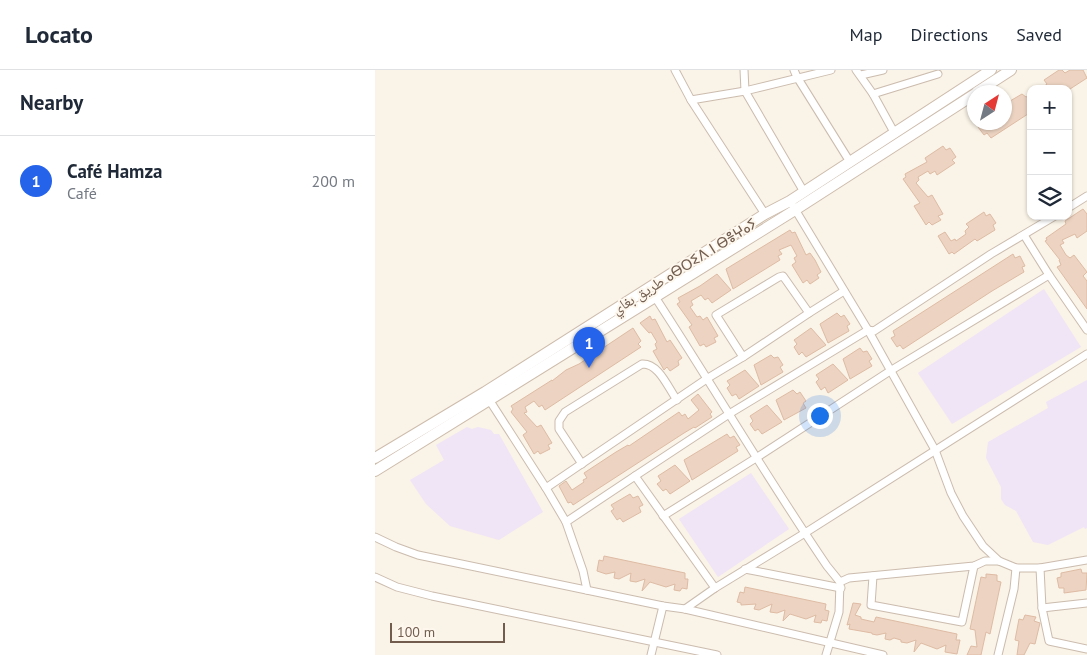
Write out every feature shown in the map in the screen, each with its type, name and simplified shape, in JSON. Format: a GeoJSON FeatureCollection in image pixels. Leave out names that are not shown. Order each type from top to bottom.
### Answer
{"type":"FeatureCollection","features":[{"type":"Feature","properties":{"kind":"main road","name":"طريق بغاي ⴰⴱⵔⵉⴷ ⵏ ⴱⴻⵖⴰⵢ"},"geometry":{"type":"LineString","coordinates":[[375,471],[765,214],[793,206],[803,192],[991,70]]}},
{"type":"Feature","properties":{"kind":"main road","name":"طريق بغاي ⴰⴱⵔⵉⴷ ⵏ ⴱⴻⵖⴰⵢ"},"geometry":{"type":"LineString","coordinates":[[988,85],[1011,70]]}},
{"type":"Feature","properties":{"kind":"main road","name":"طريق بغاي ⴰⴱⵔⵉⴷ ⵏ ⴱⴻⵖⴰⵢ"},"geometry":{"type":"LineString","coordinates":[[375,458],[487,396],[655,296],[793,206],[967,99]]}},
{"type":"Feature","properties":{"kind":"street"},"geometry":{"type":"LineString","coordinates":[[675,70],[691,100],[765,214]]}},
{"type":"Feature","properties":{"kind":"street"},"geometry":{"type":"LineString","coordinates":[[744,70],[745,91],[803,192]]}},
{"type":"Feature","properties":{"kind":"street"},"geometry":{"type":"LineString","coordinates":[[691,100],[745,91],[796,74],[831,70]]}},
{"type":"Feature","properties":{"kind":"street"},"geometry":{"type":"LineString","coordinates":[[883,70],[858,72],[873,94],[895,134]]}},
{"type":"Feature","properties":{"kind":"street"},"geometry":{"type":"LineString","coordinates":[[796,74],[851,162]]}},
{"type":"Feature","properties":{"kind":"street"},"geometry":{"type":"LineString","coordinates":[[873,94],[938,74]]}},
{"type":"Feature","properties":{"kind":"street"},"geometry":{"type":"LineString","coordinates":[[1072,205],[1087,196]]}},
{"type":"Feature","properties":{"kind":"street"},"geometry":{"type":"LineString","coordinates":[[793,206],[868,330],[935,450],[951,493],[963,516],[983,546],[999,561],[1016,568],[1040,568],[1087,560]]}},
{"type":"Feature","properties":{"kind":"street"},"geometry":{"type":"LineString","coordinates":[[565,522],[729,414],[868,330],[874,331],[991,254],[1049,220]]}},
{"type":"Feature","properties":{"kind":"street"},"geometry":{"type":"LineString","coordinates":[[1025,235],[1049,275],[1087,330]]}},
{"type":"Feature","properties":{"kind":"street"},"geometry":{"type":"LineString","coordinates":[[663,516],[890,371],[1049,275]]}},
{"type":"Feature","properties":{"kind":"street"},"geometry":{"type":"LineString","coordinates":[[743,358],[717,316],[783,276],[809,313]]}},
{"type":"Feature","properties":{"kind":"street"},"geometry":{"type":"LineString","coordinates":[[546,488],[708,378],[743,358],[809,313],[844,292]]}},
{"type":"Feature","properties":{"kind":"street"},"geometry":{"type":"LineString","coordinates":[[655,296],[708,378],[756,458],[841,585],[839,612],[826,655]]}},
{"type":"Feature","properties":{"kind":"street"},"geometry":{"type":"LineString","coordinates":[[685,609],[715,588],[1087,354]]}},
{"type":"Feature","properties":{"kind":"street"},"geometry":{"type":"LineString","coordinates":[[582,464],[559,429],[559,421],[565,412],[642,364],[649,364],[655,368],[677,400]]}},
{"type":"Feature","properties":{"kind":"street"},"geometry":{"type":"LineString","coordinates":[[487,396],[546,488],[565,522],[583,571],[587,590]]}},
{"type":"Feature","properties":{"kind":"street"},"geometry":{"type":"LineString","coordinates":[[635,476],[715,588]]}},
{"type":"Feature","properties":{"kind":"street"},"geometry":{"type":"LineString","coordinates":[[375,537],[396,547],[418,554],[663,606],[685,609],[883,655]]}},
{"type":"Feature","properties":{"kind":"street"},"geometry":{"type":"LineString","coordinates":[[841,585],[849,578],[974,566],[985,561],[999,561]]}},
{"type":"Feature","properties":{"kind":"street"},"geometry":{"type":"LineString","coordinates":[[873,576],[871,605],[962,622],[974,566]]}},
{"type":"Feature","properties":{"kind":"street"},"geometry":{"type":"LineString","coordinates":[[998,655],[1014,589],[1016,568]]}},
{"type":"Feature","properties":{"kind":"street"},"geometry":{"type":"LineString","coordinates":[[1040,568],[1042,608],[1049,641],[1087,649]]}},
{"type":"Feature","properties":{"kind":"street"},"geometry":{"type":"LineString","coordinates":[[745,569],[841,585]]}},
{"type":"Feature","properties":{"kind":"street"},"geometry":{"type":"LineString","coordinates":[[375,577],[397,587],[432,596],[717,655]]}},
{"type":"Feature","properties":{"kind":"street"},"geometry":{"type":"LineString","coordinates":[[1042,608],[1087,603]]}},
{"type":"Feature","properties":{"kind":"street"},"geometry":{"type":"LineString","coordinates":[[651,655],[663,606]]}},
{"type":"Feature","properties":{"kind":"shaded area"},"geometry":{"type":"Polygon","coordinates":[[[1044,289],[1081,347],[952,424],[918,373],[1044,289]]]}},
{"type":"Feature","properties":{"kind":"shaded area"},"geometry":{"type":"Polygon","coordinates":[[[1087,380],[1087,528],[1085,529],[1084,527],[1048,545],[1033,542],[1016,511],[1005,505],[1001,499],[1001,487],[986,458],[988,442],[1048,408],[1046,402],[1087,380]]]}},
{"type":"Feature","properties":{"kind":"shaded area"},"geometry":{"type":"Polygon","coordinates":[[[467,427],[472,429],[478,427],[491,430],[494,434],[499,434],[543,512],[499,540],[450,526],[426,504],[410,480],[444,460],[436,445],[467,427]]]}},
{"type":"Feature","properties":{"kind":"shaded area"},"geometry":{"type":"Polygon","coordinates":[[[751,473],[789,529],[718,577],[679,519],[751,473]]]}},
{"type":"Feature","properties":{"kind":"building"},"geometry":{"type":"Polygon","coordinates":[[[1059,70],[1065,73],[1070,70],[1083,70],[1087,78],[1072,88],[1072,85],[1046,85],[1044,80],[1059,70]]]}},
{"type":"Feature","properties":{"kind":"building"},"geometry":{"type":"Polygon","coordinates":[[[1022,94],[1027,97],[1027,115],[1012,124],[1012,100],[1022,94]]]}},
{"type":"Feature","properties":{"kind":"building"},"geometry":{"type":"Polygon","coordinates":[[[980,130],[1003,130],[991,138],[987,133],[984,135],[980,130]]]}},
{"type":"Feature","properties":{"kind":"building"},"geometry":{"type":"Polygon","coordinates":[[[943,146],[946,150],[950,148],[956,157],[952,160],[955,163],[937,175],[935,171],[930,174],[928,171],[918,177],[919,180],[916,183],[928,197],[932,195],[943,214],[938,216],[941,220],[932,225],[929,222],[926,225],[914,206],[920,203],[903,179],[906,177],[905,174],[927,162],[925,158],[943,146]]]}},
{"type":"Feature","properties":{"kind":"building"},"geometry":{"type":"Polygon","coordinates":[[[1083,209],[1087,214],[1087,231],[1077,238],[1075,234],[1062,240],[1064,243],[1060,245],[1070,258],[1074,255],[1087,272],[1083,276],[1087,281],[1087,309],[1057,267],[1061,265],[1060,260],[1045,241],[1047,240],[1046,238],[1066,224],[1065,221],[1072,220],[1072,216],[1083,209]]]}},
{"type":"Feature","properties":{"kind":"building"},"geometry":{"type":"Polygon","coordinates":[[[984,212],[986,216],[990,214],[996,223],[993,225],[995,230],[977,241],[975,239],[954,254],[952,252],[949,254],[938,236],[945,232],[951,241],[955,239],[956,241],[966,234],[965,231],[969,227],[966,224],[984,212]]]}},
{"type":"Feature","properties":{"kind":"building"},"geometry":{"type":"Polygon","coordinates":[[[790,230],[792,233],[795,232],[806,255],[810,253],[815,260],[821,272],[817,275],[819,278],[810,284],[807,280],[803,283],[792,265],[796,262],[794,258],[797,256],[791,245],[779,250],[782,254],[778,256],[780,260],[733,289],[726,269],[790,230]]]}},
{"type":"Feature","properties":{"kind":"building"},"geometry":{"type":"Polygon","coordinates":[[[1013,254],[1015,258],[1020,256],[1025,266],[1022,267],[1024,272],[903,349],[900,345],[897,347],[891,338],[895,336],[893,331],[1013,254]]]}},
{"type":"Feature","properties":{"kind":"building"},"geometry":{"type":"Polygon","coordinates":[[[717,274],[731,290],[712,303],[708,298],[705,300],[701,295],[691,301],[693,305],[690,307],[697,317],[700,316],[703,320],[707,317],[718,336],[714,338],[716,342],[706,347],[704,344],[700,346],[689,327],[692,325],[677,304],[680,302],[678,298],[717,274]]]}},
{"type":"Feature","properties":{"kind":"building"},"geometry":{"type":"Polygon","coordinates":[[[837,313],[841,317],[844,315],[850,324],[847,326],[849,331],[828,343],[820,324],[837,313]]]}},
{"type":"Feature","properties":{"kind":"building"},"geometry":{"type":"Polygon","coordinates":[[[650,316],[652,320],[655,319],[667,342],[670,340],[682,358],[678,361],[679,365],[670,371],[667,367],[664,370],[653,351],[657,349],[655,344],[657,342],[651,332],[649,333],[640,323],[650,316]]]}},
{"type":"Feature","properties":{"kind":"building"},"geometry":{"type":"Polygon","coordinates":[[[633,328],[641,341],[638,344],[641,347],[545,410],[542,405],[539,407],[534,401],[525,407],[527,412],[524,413],[537,427],[541,425],[552,443],[548,445],[550,449],[540,454],[538,451],[534,454],[523,435],[527,432],[511,412],[513,409],[511,406],[633,328]]]}},
{"type":"Feature","properties":{"kind":"building"},"geometry":{"type":"Polygon","coordinates":[[[811,328],[826,345],[806,357],[802,352],[799,355],[794,347],[797,344],[794,340],[811,328]]]}},
{"type":"Feature","properties":{"kind":"building"},"geometry":{"type":"Polygon","coordinates":[[[860,348],[863,352],[867,351],[872,359],[869,361],[872,366],[850,379],[843,359],[860,348]]]}},
{"type":"Feature","properties":{"kind":"building"},"geometry":{"type":"Polygon","coordinates":[[[771,355],[774,358],[778,357],[783,365],[780,367],[783,372],[761,385],[754,365],[771,355]]]}},
{"type":"Feature","properties":{"kind":"building"},"geometry":{"type":"Polygon","coordinates":[[[833,364],[848,380],[828,393],[825,387],[821,390],[816,382],[819,379],[816,375],[833,364]]]}},
{"type":"Feature","properties":{"kind":"building"},"geometry":{"type":"Polygon","coordinates":[[[745,370],[759,386],[739,399],[736,394],[732,396],[727,388],[730,385],[727,381],[745,370]]]}},
{"type":"Feature","properties":{"kind":"building"},"geometry":{"type":"Polygon","coordinates":[[[793,390],[797,394],[800,392],[806,401],[803,403],[806,408],[784,420],[776,400],[793,390]]]}},
{"type":"Feature","properties":{"kind":"building"},"geometry":{"type":"Polygon","coordinates":[[[698,394],[712,412],[710,414],[712,417],[573,505],[571,502],[568,503],[559,486],[566,481],[572,490],[587,478],[584,473],[616,452],[629,446],[679,412],[682,416],[685,414],[688,419],[699,410],[691,400],[698,394]]]}},
{"type":"Feature","properties":{"kind":"building"},"geometry":{"type":"Polygon","coordinates":[[[767,405],[782,422],[762,434],[758,429],[755,431],[750,424],[753,421],[750,416],[767,405]]]}},
{"type":"Feature","properties":{"kind":"building"},"geometry":{"type":"Polygon","coordinates":[[[727,434],[730,438],[734,436],[740,445],[736,447],[738,451],[692,480],[684,460],[727,434]]]}},
{"type":"Feature","properties":{"kind":"building"},"geometry":{"type":"Polygon","coordinates":[[[675,465],[690,481],[670,494],[666,489],[663,491],[657,484],[661,481],[658,476],[675,465]]]}},
{"type":"Feature","properties":{"kind":"building"},"geometry":{"type":"Polygon","coordinates":[[[630,494],[633,498],[638,496],[643,505],[639,507],[641,512],[623,522],[620,518],[617,520],[611,511],[614,509],[611,505],[630,494]]]}},
{"type":"Feature","properties":{"kind":"building"},"geometry":{"type":"Polygon","coordinates":[[[604,556],[685,573],[685,579],[688,579],[687,589],[674,590],[675,584],[666,587],[650,582],[642,591],[645,579],[636,582],[630,581],[631,573],[619,579],[614,578],[615,572],[606,574],[597,571],[599,560],[603,561],[604,556]]]}},
{"type":"Feature","properties":{"kind":"building"},"geometry":{"type":"Polygon","coordinates":[[[1081,569],[1082,573],[1087,573],[1086,590],[1064,593],[1064,588],[1059,588],[1057,578],[1061,577],[1061,573],[1081,569]]]}},
{"type":"Feature","properties":{"kind":"building"},"geometry":{"type":"Polygon","coordinates":[[[986,574],[997,575],[997,581],[1001,582],[990,634],[986,632],[981,655],[967,655],[971,646],[977,647],[975,630],[970,629],[981,577],[986,578],[986,574]]]}},
{"type":"Feature","properties":{"kind":"building"},"geometry":{"type":"Polygon","coordinates":[[[745,587],[826,604],[825,610],[829,611],[827,621],[822,620],[821,623],[814,622],[816,615],[806,619],[790,614],[783,621],[785,610],[777,613],[770,612],[772,604],[759,610],[754,609],[756,604],[741,605],[741,603],[737,602],[740,592],[744,593],[745,587]]]}},
{"type":"Feature","properties":{"kind":"building"},"geometry":{"type":"Polygon","coordinates":[[[853,603],[861,604],[855,615],[861,617],[861,619],[874,622],[876,617],[957,634],[956,640],[960,640],[957,654],[945,652],[946,645],[937,649],[921,643],[914,652],[916,640],[907,643],[894,638],[890,640],[885,639],[886,633],[877,635],[849,629],[850,624],[847,625],[853,603]]]}},
{"type":"Feature","properties":{"kind":"building"},"geometry":{"type":"Polygon","coordinates":[[[1025,615],[1036,617],[1034,621],[1040,623],[1035,644],[1030,643],[1024,655],[1017,655],[1019,641],[1015,640],[1019,619],[1023,620],[1025,615]]]}},
{"type":"Feature","properties":{"kind":"place","name":"Café Hamza"},"geometry":{"type":"Point","coordinates":[589,368]}}]}
